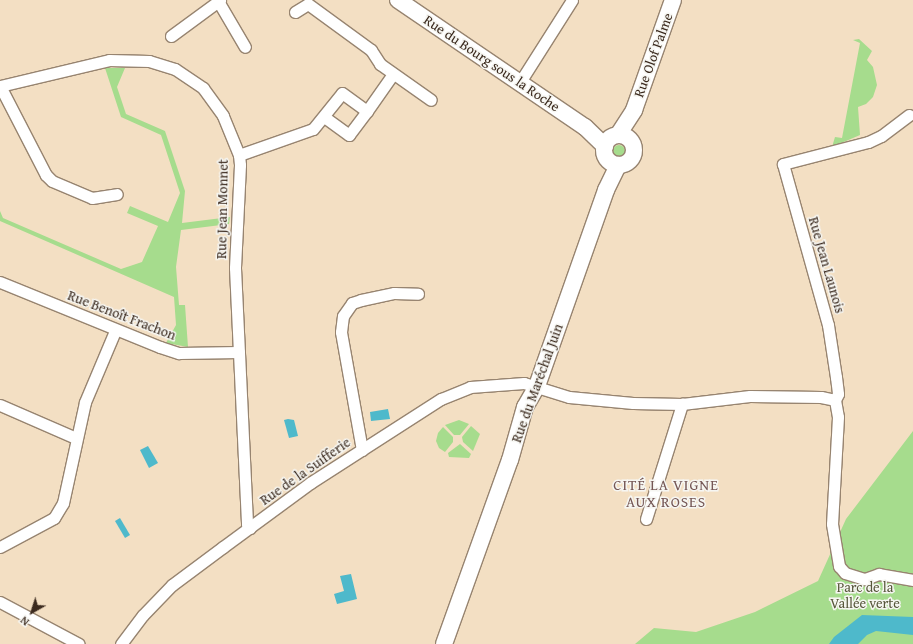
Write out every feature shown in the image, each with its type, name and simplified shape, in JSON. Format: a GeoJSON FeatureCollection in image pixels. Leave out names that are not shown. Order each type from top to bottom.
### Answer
{"type":"FeatureCollection","features":[{"type":"Feature","properties":{"kind":"main road","name":"Rue du Bourg sous la Roche"},"geometry":{"type":"LineString","coordinates":[[398,0],[585,127],[616,139]]}},
{"type":"Feature","properties":{"kind":"main road","name":"Rue Olof Palme"},"geometry":{"type":"LineString","coordinates":[[616,139],[634,110],[673,0]]}},
{"type":"Feature","properties":{"kind":"main road"},"geometry":{"type":"LineString","coordinates":[[616,139],[634,146],[634,156],[627,163],[614,164],[605,155],[616,139]]}},
{"type":"Feature","properties":{"kind":"main road","name":"Rue du Maréchal Juin"},"geometry":{"type":"LineString","coordinates":[[444,644],[510,460],[525,407],[537,386],[614,164]]}},
{"type":"Feature","properties":{"kind":"street"},"geometry":{"type":"LineString","coordinates":[[520,82],[572,0]]}},
{"type":"Feature","properties":{"kind":"street"},"geometry":{"type":"LineString","coordinates":[[172,36],[219,1],[244,47]]}},
{"type":"Feature","properties":{"kind":"street"},"geometry":{"type":"LineString","coordinates":[[296,12],[308,4],[371,50],[380,64],[431,100]]}},
{"type":"Feature","properties":{"kind":"street","name":"Rue Jean Monnet"},"geometry":{"type":"LineString","coordinates":[[0,86],[109,60],[148,61],[175,69],[204,88],[223,116],[239,156],[235,268],[247,524],[250,528]]}},
{"type":"Feature","properties":{"kind":"street"},"geometry":{"type":"LineString","coordinates":[[324,117],[349,135],[393,74]]}},
{"type":"Feature","properties":{"kind":"street"},"geometry":{"type":"LineString","coordinates":[[0,86],[46,175],[52,181],[92,198],[117,194]]}},
{"type":"Feature","properties":{"kind":"street"},"geometry":{"type":"LineString","coordinates":[[239,156],[314,129],[342,93],[367,111]]}},
{"type":"Feature","properties":{"kind":"street","name":"Rue Jean Launois"},"geometry":{"type":"LineString","coordinates":[[909,115],[881,136],[868,142],[783,164],[828,325],[836,377],[838,394],[835,400],[838,417],[833,511],[835,551],[839,566],[845,573],[865,579],[879,574],[913,580]]}},
{"type":"Feature","properties":{"kind":"street","name":"Rue Benoît Frachon"},"geometry":{"type":"LineString","coordinates":[[0,282],[115,330],[179,353],[239,352]]}},
{"type":"Feature","properties":{"kind":"street"},"geometry":{"type":"LineString","coordinates":[[362,450],[341,332],[343,316],[352,304],[362,300],[394,293],[418,294]]}},
{"type":"Feature","properties":{"kind":"street"},"geometry":{"type":"LineString","coordinates":[[0,548],[54,518],[63,503],[85,402],[115,330]]}},
{"type":"Feature","properties":{"kind":"street","name":"Rue de la Suifferie"},"geometry":{"type":"LineString","coordinates":[[122,644],[143,615],[172,585],[310,483],[441,399],[470,387],[524,383],[569,397],[633,403],[682,404],[750,396],[821,397],[835,400]]}},
{"type":"Feature","properties":{"kind":"street"},"geometry":{"type":"LineString","coordinates":[[646,519],[682,404]]}},
{"type":"Feature","properties":{"kind":"street"},"geometry":{"type":"LineString","coordinates":[[0,405],[76,438]]}},
{"type":"Feature","properties":{"kind":"street"},"geometry":{"type":"LineString","coordinates":[[0,602],[79,644]]}},
{"type":"Feature","properties":{"kind":"green space"},"geometry":{"type":"Polygon","coordinates":[[[859,39],[872,51],[867,60],[873,67],[877,85],[873,97],[866,104],[858,107],[860,135],[832,147],[835,137],[842,138],[860,43],[853,40],[859,39]]]}},
{"type":"Feature","properties":{"kind":"green space"},"geometry":{"type":"Polygon","coordinates":[[[105,68],[125,68],[117,87],[126,114],[165,131],[185,191],[182,223],[230,217],[229,224],[181,230],[176,267],[179,305],[185,305],[188,347],[166,343],[176,325],[174,297],[0,221],[0,211],[3,218],[121,269],[142,262],[158,226],[127,213],[130,206],[168,222],[180,193],[161,135],[121,117],[105,68]]]}},
{"type":"Feature","properties":{"kind":"green space"},"geometry":{"type":"Polygon","coordinates":[[[617,145],[621,145],[625,151],[621,157],[617,157],[613,153],[613,149],[617,145]]]}},
{"type":"Feature","properties":{"kind":"green space"},"geometry":{"type":"Polygon","coordinates":[[[459,420],[469,424],[460,435],[454,435],[445,425],[459,420]]]}},
{"type":"Feature","properties":{"kind":"green space"},"geometry":{"type":"Polygon","coordinates":[[[471,426],[480,434],[473,451],[463,442],[462,437],[471,426]]]}},
{"type":"Feature","properties":{"kind":"green space"},"geometry":{"type":"Polygon","coordinates":[[[443,427],[453,437],[453,442],[445,452],[439,448],[436,441],[438,433],[443,427]]]}},
{"type":"Feature","properties":{"kind":"green space","name":"Parc de la Vallée verte"},"geometry":{"type":"Polygon","coordinates":[[[913,431],[913,644],[635,644],[654,628],[696,632],[755,612],[818,581],[846,519],[913,431]]]}},
{"type":"Feature","properties":{"kind":"green space"},"geometry":{"type":"Polygon","coordinates":[[[460,444],[471,454],[469,458],[449,457],[448,453],[460,444]]]}},
{"type":"Feature","properties":{"kind":"water"},"geometry":{"type":"Polygon","coordinates":[[[388,409],[390,419],[371,421],[370,412],[388,409]]]}},
{"type":"Feature","properties":{"kind":"water"},"geometry":{"type":"Polygon","coordinates":[[[284,420],[294,420],[298,436],[289,438],[284,420]]]}},
{"type":"Feature","properties":{"kind":"water"},"geometry":{"type":"Polygon","coordinates":[[[148,446],[158,463],[149,468],[140,450],[148,446]]]}},
{"type":"Feature","properties":{"kind":"water"},"geometry":{"type":"Polygon","coordinates":[[[120,518],[130,535],[125,538],[115,521],[120,518]]]}},
{"type":"Feature","properties":{"kind":"water"},"geometry":{"type":"Polygon","coordinates":[[[351,574],[357,599],[337,604],[334,594],[344,591],[340,576],[351,574]]]}},
{"type":"Feature","properties":{"kind":"water"},"geometry":{"type":"Polygon","coordinates":[[[862,615],[913,617],[913,635],[876,631],[867,635],[858,644],[829,644],[834,637],[862,615]]]}},
{"type":"Feature","properties":{"kind":"district","name":"CITÉ LA VIGNE AUX ROSES"},"geometry":{"type":"Point","coordinates":[666,492]}}]}
